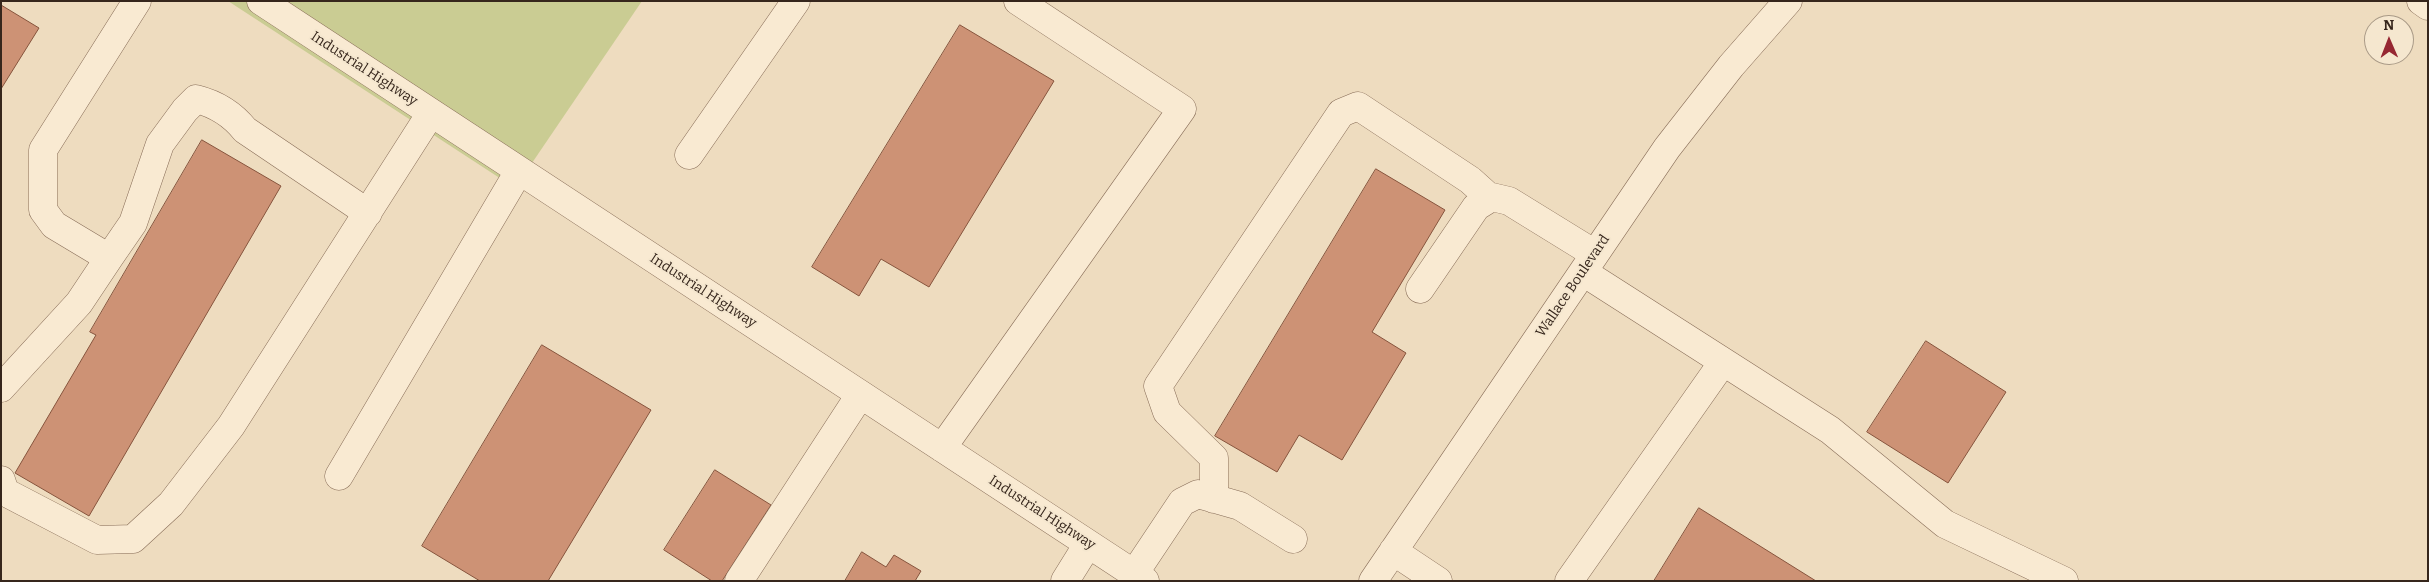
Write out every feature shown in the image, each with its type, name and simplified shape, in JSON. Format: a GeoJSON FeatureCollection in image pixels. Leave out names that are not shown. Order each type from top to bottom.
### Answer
{"type":"FeatureCollection","features":[{"type":"Feature","properties":{"kind":"street"},"geometry":{"type":"LineString","coordinates":[[109,258],[54,225],[43,210],[43,150],[137,1]]}},
{"type":"Feature","properties":{"kind":"street","name":"Industrial Highway"},"geometry":{"type":"LineString","coordinates":[[261,1],[1140,577]]}},
{"type":"Feature","properties":{"kind":"street"},"geometry":{"type":"LineString","coordinates":[[689,155],[796,1]]}},
{"type":"Feature","properties":{"kind":"street"},"geometry":{"type":"LineString","coordinates":[[942,448],[1182,109],[1018,1]]}},
{"type":"Feature","properties":{"kind":"street","name":"Wallace Boulevard"},"geometry":{"type":"LineString","coordinates":[[1373,581],[1667,148],[1731,66],[1788,1]]}},
{"type":"Feature","properties":{"kind":"street"},"geometry":{"type":"LineString","coordinates":[[2421,1],[2428,6]]}},
{"type":"Feature","properties":{"kind":"street"},"geometry":{"type":"LineString","coordinates":[[1,388],[79,303],[133,223],[160,144],[184,110],[196,99],[205,101],[235,117],[245,130],[368,213]]}},
{"type":"Feature","properties":{"kind":"street"},"geometry":{"type":"LineString","coordinates":[[1214,499],[1214,458],[1167,412],[1158,386],[1341,113],[1358,106],[1470,180],[1490,198],[1509,201],[1722,362],[1830,430],[1945,524],[2064,581]]}},
{"type":"Feature","properties":{"kind":"street"},"geometry":{"type":"LineString","coordinates":[[1,480],[5,492],[97,540],[133,539],[171,504],[232,426],[431,113]]}},
{"type":"Feature","properties":{"kind":"street"},"geometry":{"type":"LineString","coordinates":[[339,476],[519,171]]}},
{"type":"Feature","properties":{"kind":"street"},"geometry":{"type":"LineString","coordinates":[[1420,288],[1476,207],[1490,198]]}},
{"type":"Feature","properties":{"kind":"street"},"geometry":{"type":"LineString","coordinates":[[1569,581],[1722,362]]}},
{"type":"Feature","properties":{"kind":"street"},"geometry":{"type":"LineString","coordinates":[[739,581],[860,394]]}},
{"type":"Feature","properties":{"kind":"street"},"geometry":{"type":"LineString","coordinates":[[1140,577],[1182,502],[1198,494],[1240,506],[1293,539]]}},
{"type":"Feature","properties":{"kind":"street"},"geometry":{"type":"LineString","coordinates":[[1065,581],[1088,544]]}},
{"type":"Feature","properties":{"kind":"street"},"geometry":{"type":"LineString","coordinates":[[1393,551],[1438,581]]}},
{"type":"Feature","properties":{"kind":"green space"},"geometry":{"type":"Polygon","coordinates":[[[228,1],[642,1],[515,188],[228,1]]]}},
{"type":"Feature","properties":{"kind":"building"},"geometry":{"type":"Polygon","coordinates":[[[1,5],[39,28],[1,89],[1,5]]]}},
{"type":"Feature","properties":{"kind":"building"},"geometry":{"type":"Polygon","coordinates":[[[960,25],[1054,81],[929,287],[881,259],[859,296],[812,267],[960,25]]]}},
{"type":"Feature","properties":{"kind":"building"},"geometry":{"type":"Polygon","coordinates":[[[202,140],[281,186],[89,516],[15,473],[96,335],[90,332],[202,140]]]}},
{"type":"Feature","properties":{"kind":"building"},"geometry":{"type":"Polygon","coordinates":[[[1376,169],[1445,210],[1372,332],[1406,353],[1342,460],[1299,435],[1277,472],[1215,436],[1376,169]]]}},
{"type":"Feature","properties":{"kind":"building"},"geometry":{"type":"Polygon","coordinates":[[[1926,341],[2006,392],[1948,483],[1867,432],[1926,341]]]}},
{"type":"Feature","properties":{"kind":"building"},"geometry":{"type":"Polygon","coordinates":[[[542,345],[651,410],[548,581],[480,581],[422,546],[542,345]]]}},
{"type":"Feature","properties":{"kind":"building"},"geometry":{"type":"Polygon","coordinates":[[[715,470],[771,505],[722,581],[712,581],[664,550],[715,470]]]}},
{"type":"Feature","properties":{"kind":"building"},"geometry":{"type":"Polygon","coordinates":[[[1699,508],[1816,581],[1654,581],[1699,508]]]}},
{"type":"Feature","properties":{"kind":"building"},"geometry":{"type":"Polygon","coordinates":[[[862,552],[886,567],[894,555],[921,571],[915,581],[845,581],[862,552]]]}}]}
